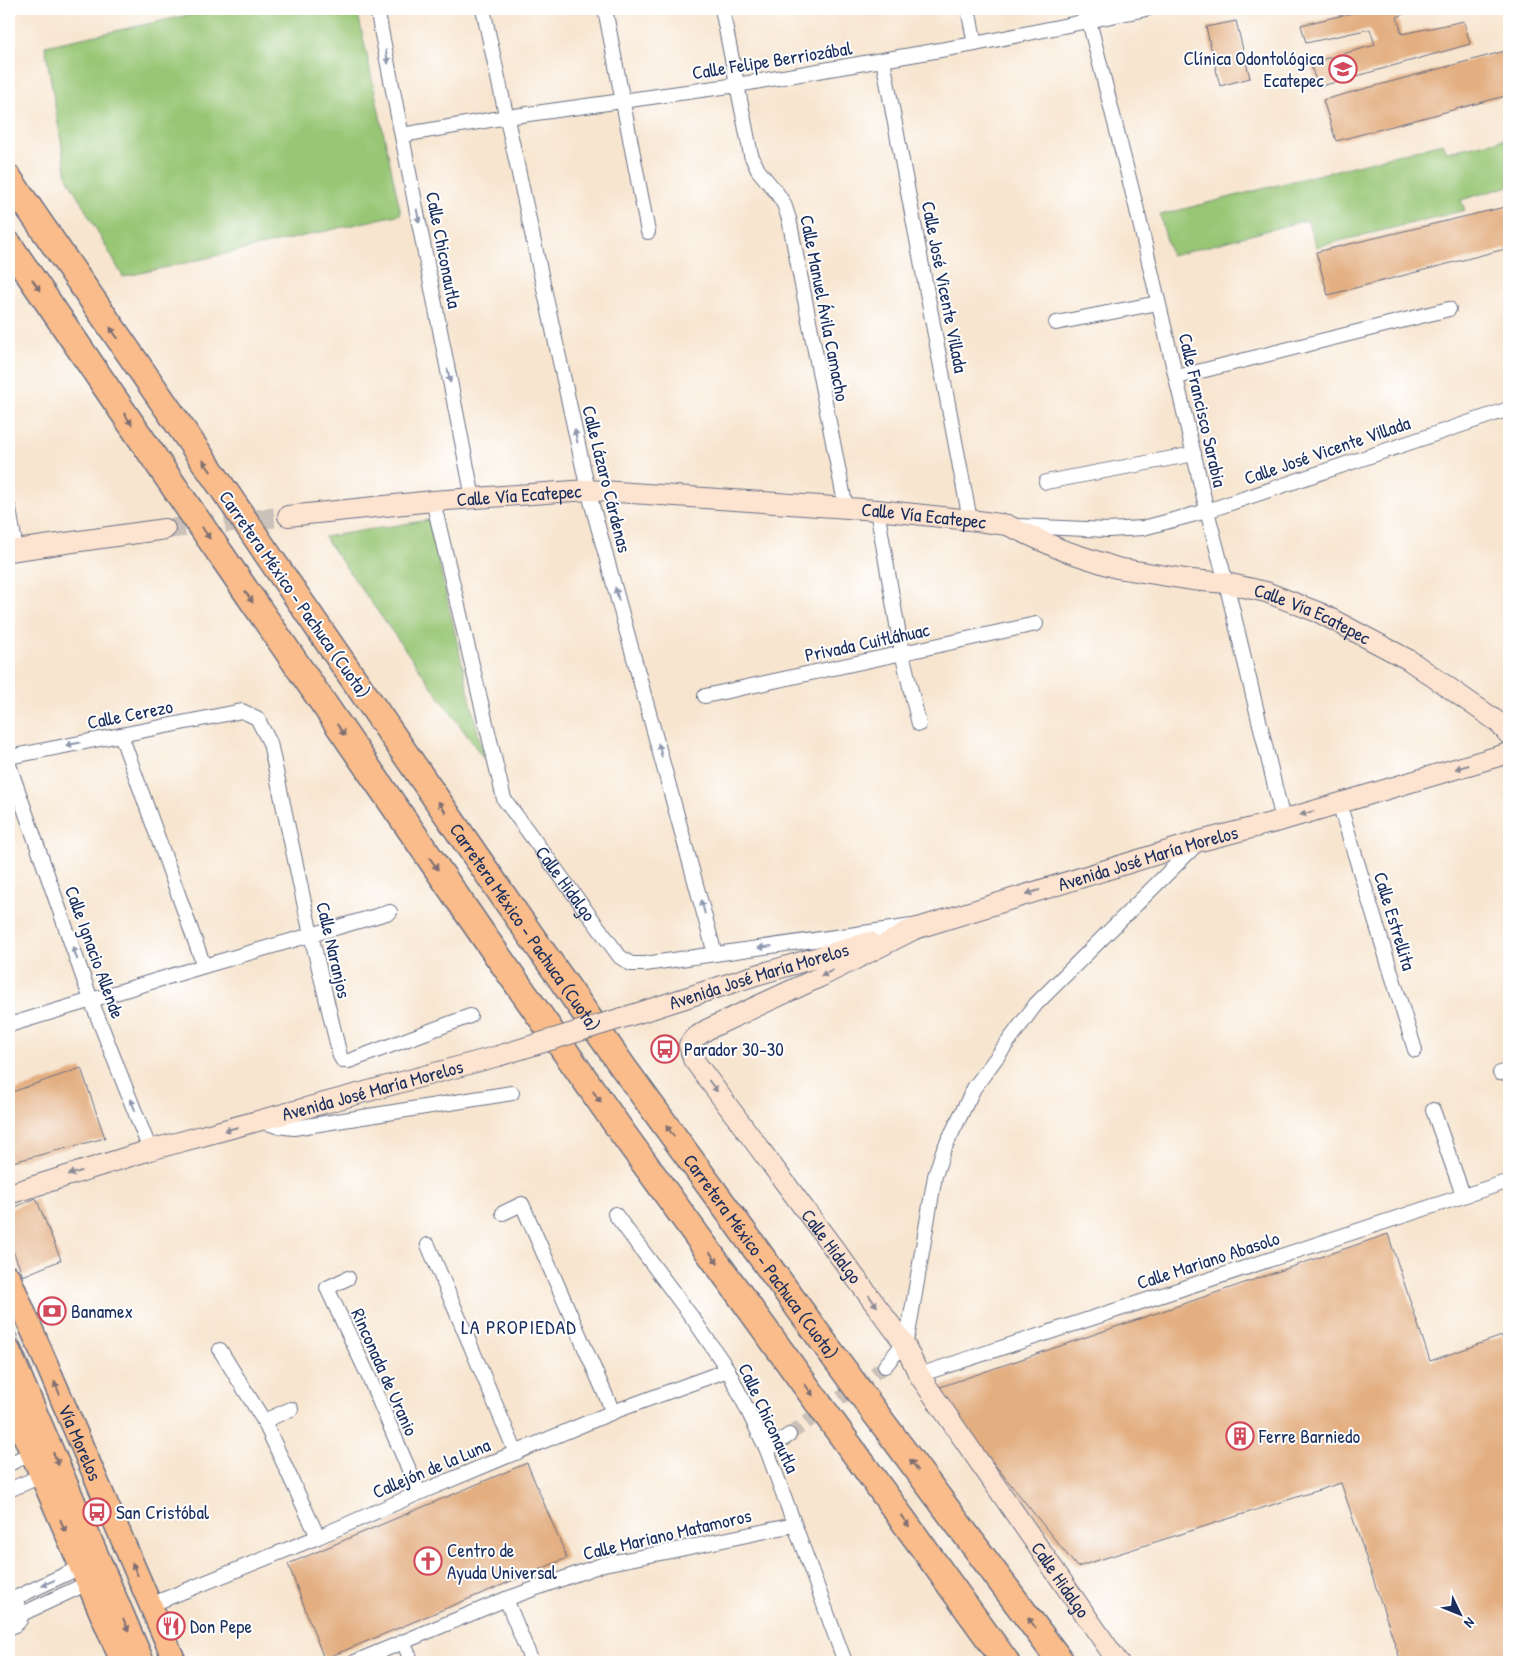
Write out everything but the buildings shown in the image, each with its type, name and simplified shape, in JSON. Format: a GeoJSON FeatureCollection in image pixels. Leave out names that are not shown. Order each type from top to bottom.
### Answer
{"type":"FeatureCollection","features":[{"type":"Feature","properties":{"kind":"highway","name":"Carretera México - Pachuca (Cuota)"},"geometry":{"type":"LineString","coordinates":[[9,179],[623,1067],[879,1418],[1061,1662]]}},
{"type":"Feature","properties":{"kind":"highway","name":"Carretera México - Pachuca (Cuota)"},"geometry":{"type":"LineString","coordinates":[[9,245],[485,938],[618,1127],[1006,1662]]}},
{"type":"Feature","properties":{"kind":"main road","name":"Calle Vía Ecatepec"},"geometry":{"type":"LineString","coordinates":[[288,516],[433,501],[588,490],[877,510],[1007,525],[1062,550],[1118,568],[1192,580],[1226,583],[1266,592],[1320,613],[1401,656],[1498,722],[1509,735]]}},
{"type":"Feature","properties":{"kind":"main road"},"geometry":{"type":"LineString","coordinates":[[13,550],[165,530]]}},
{"type":"Feature","properties":{"kind":"main road","name":"Avenida José María Morelos"},"geometry":{"type":"LineString","coordinates":[[9,1194],[150,1150],[498,1056],[753,976],[1200,841],[1283,820],[1509,753]]}},
{"type":"Feature","properties":{"kind":"main road","name":"Calle Hidalgo"},"geometry":{"type":"LineString","coordinates":[[926,925],[708,1029],[693,1039],[689,1045],[693,1059],[904,1343],[919,1375],[1118,1662]]}},
{"type":"Feature","properties":{"kind":"main road","name":"Vía Morelos"},"geometry":{"type":"LineString","coordinates":[[9,1277],[175,1662]]}},
{"type":"Feature","properties":{"kind":"main road"},"geometry":{"type":"LineString","coordinates":[[9,1350],[143,1662]]}},
{"type":"Feature","properties":{"kind":"main road"},"geometry":{"type":"LineString","coordinates":[[9,1401],[122,1662]]}},
{"type":"Feature","properties":{"kind":"street","name":"Calle Chiconautla"},"geometry":{"type":"LineString","coordinates":[[377,9],[473,498]]}},
{"type":"Feature","properties":{"kind":"street","name":"Calle Lázaro Cárdenas"},"geometry":{"type":"LineString","coordinates":[[483,9],[588,490],[716,954]]}},
{"type":"Feature","properties":{"kind":"street"},"geometry":{"type":"LineString","coordinates":[[605,9],[648,232]]}},
{"type":"Feature","properties":{"kind":"street","name":"Calle Manuel Ávila Camacho"},"geometry":{"type":"LineString","coordinates":[[722,9],[750,155],[758,170],[784,204],[789,219],[846,508]]}},
{"type":"Feature","properties":{"kind":"street"},"geometry":{"type":"LineString","coordinates":[[968,9],[975,44]]}},
{"type":"Feature","properties":{"kind":"street","name":"Calle Felipe Berriozábal"},"geometry":{"type":"LineString","coordinates":[[402,136],[506,117],[737,85],[975,44],[1088,15],[1146,9]]}},
{"type":"Feature","properties":{"kind":"street","name":"Calle Francisco Sarabia"},"geometry":{"type":"LineString","coordinates":[[1088,15],[1283,820]]}},
{"type":"Feature","properties":{"kind":"street","name":"Calle José Vicente Villada"},"geometry":{"type":"LineString","coordinates":[[883,60],[970,520]]}},
{"type":"Feature","properties":{"kind":"street"},"geometry":{"type":"LineString","coordinates":[[1056,323],[1158,303]]}},
{"type":"Feature","properties":{"kind":"street"},"geometry":{"type":"LineString","coordinates":[[1177,378],[1449,310]]}},
{"type":"Feature","properties":{"kind":"street","name":"Calle José Vicente Villada"},"geometry":{"type":"LineString","coordinates":[[1007,525],[1108,530],[1143,528],[1207,511],[1509,409]]}},
{"type":"Feature","properties":{"kind":"street"},"geometry":{"type":"LineString","coordinates":[[1046,482],[1194,454]]}},
{"type":"Feature","properties":{"kind":"street","name":"Calle Hidalgo"},"geometry":{"type":"LineString","coordinates":[[433,501],[504,799],[620,957],[631,964],[644,964],[926,925]]}},
{"type":"Feature","properties":{"kind":"street"},"geometry":{"type":"LineString","coordinates":[[9,509],[13,550]]}},
{"type":"Feature","properties":{"kind":"street"},"geometry":{"type":"LineString","coordinates":[[877,510],[902,653],[918,724]]}},
{"type":"Feature","properties":{"kind":"street","name":"Privada Cuitláhuac"},"geometry":{"type":"LineString","coordinates":[[705,696],[1036,624]]}},
{"type":"Feature","properties":{"kind":"street","name":"Calle Cerezo"},"geometry":{"type":"LineString","coordinates":[[9,757],[242,712],[257,718]]}},
{"type":"Feature","properties":{"kind":"street","name":"Calle Naranjos"},"geometry":{"type":"LineString","coordinates":[[257,718],[270,743],[311,935],[340,1056],[343,1061],[349,1061],[470,1016]]}},
{"type":"Feature","properties":{"kind":"street"},"geometry":{"type":"LineString","coordinates":[[121,735],[204,966]]}},
{"type":"Feature","properties":{"kind":"street","name":"Calle Ignacio Allende"},"geometry":{"type":"LineString","coordinates":[[9,765],[91,1000],[150,1150]]}},
{"type":"Feature","properties":{"kind":"street","name":"Calle Estrellita"},"geometry":{"type":"LineString","coordinates":[[1339,803],[1415,1050]]}},
{"type":"Feature","properties":{"kind":"street"},"geometry":{"type":"LineString","coordinates":[[885,1366],[904,1343],[908,1334],[935,1176],[943,1151],[974,1088],[1036,1004],[1200,841]]}},
{"type":"Feature","properties":{"kind":"street"},"geometry":{"type":"LineString","coordinates":[[9,1025],[390,912]]}},
{"type":"Feature","properties":{"kind":"street"},"geometry":{"type":"LineString","coordinates":[[261,1121],[277,1126],[294,1128],[512,1093]]}},
{"type":"Feature","properties":{"kind":"street"},"geometry":{"type":"LineString","coordinates":[[1433,1110],[1463,1195]]}},
{"type":"Feature","properties":{"kind":"street","name":"Calle Mariano Abasolo"},"geometry":{"type":"LineString","coordinates":[[919,1375],[1509,1181]]}},
{"type":"Feature","properties":{"kind":"street"},"geometry":{"type":"LineString","coordinates":[[503,1213],[522,1204],[613,1412]]}},
{"type":"Feature","properties":{"kind":"street","name":"Calle Chiconautla"},"geometry":{"type":"LineString","coordinates":[[615,1214],[694,1320],[728,1370],[767,1450],[845,1662]]}},
{"type":"Feature","properties":{"kind":"street"},"geometry":{"type":"LineString","coordinates":[[428,1245],[516,1453]]}},
{"type":"Feature","properties":{"kind":"street","name":"Rinconada de Uranio"},"geometry":{"type":"LineString","coordinates":[[348,1278],[327,1288],[368,1375],[418,1493]]}},
{"type":"Feature","properties":{"kind":"street"},"geometry":{"type":"LineString","coordinates":[[220,1350],[264,1421],[318,1537]]}},
{"type":"Feature","properties":{"kind":"street","name":"Callejón de la Luna"},"geometry":{"type":"LineString","coordinates":[[150,1605],[318,1537],[613,1412],[728,1370]]}},
{"type":"Feature","properties":{"kind":"street"},"geometry":{"type":"LineString","coordinates":[[264,1421],[291,1409]]}},
{"type":"Feature","properties":{"kind":"street"},"geometry":{"type":"LineString","coordinates":[[767,1450],[790,1435]]}},
{"type":"Feature","properties":{"kind":"street"},"geometry":{"type":"LineString","coordinates":[[9,1464],[32,1454]]}},
{"type":"Feature","properties":{"kind":"street"},"geometry":{"type":"LineString","coordinates":[[9,1490],[41,1476]]}},
{"type":"Feature","properties":{"kind":"street","name":"Calle Mariano Matamoros"},"geometry":{"type":"LineString","coordinates":[[355,1662],[506,1599],[604,1564],[794,1525]]}},
{"type":"Feature","properties":{"kind":"street"},"geometry":{"type":"LineString","coordinates":[[22,1614],[12,1596],[84,1575]]}},
{"type":"Feature","properties":{"kind":"street"},"geometry":{"type":"LineString","coordinates":[[9,1628],[19,1621],[22,1614],[84,1575]]}},
{"type":"Feature","properties":{"kind":"street"},"geometry":{"type":"LineString","coordinates":[[506,1599],[532,1662]]}},
{"type":"Feature","properties":{"kind":"street"},"geometry":{"type":"LineString","coordinates":[[402,1642],[412,1662]]}},
{"type":"Feature","properties":{"kind":"green space"},"geometry":{"type":"Polygon","coordinates":[[[217,9],[357,9],[401,214],[123,277],[67,177],[45,46],[217,9]]]}},
{"type":"Feature","properties":{"kind":"green space"},"geometry":{"type":"Polygon","coordinates":[[[1509,138],[1509,186],[1461,200],[1465,210],[1316,247],[1307,220],[1171,256],[1160,215],[1443,143],[1447,152],[1509,138]]]}},
{"type":"Feature","properties":{"kind":"green space"},"geometry":{"type":"Polygon","coordinates":[[[429,520],[484,759],[324,537],[429,520]]]}},
{"type":"Feature","properties":{"kind":"tunnel"},"geometry":{"type":"LineString","coordinates":[[165,529],[288,516]]}},
{"type":"Feature","properties":{"kind":"tunnel"},"geometry":{"type":"LineString","coordinates":[[789,1435],[885,1366]]}},
{"type":"Feature","properties":{"kind":"place","name":"Clínica Odontológica Ecatepec"},"geometry":{"type":"Point","coordinates":[1343,69]}},
{"type":"Feature","properties":{"kind":"place","name":"Parador 30-30"},"geometry":{"type":"Point","coordinates":[665,1049]}},
{"type":"Feature","properties":{"kind":"place","name":"Banamex"},"geometry":{"type":"Point","coordinates":[52,1311]}},
{"type":"Feature","properties":{"kind":"place","name":"Ferre Barniedo"},"geometry":{"type":"Point","coordinates":[1240,1436]}},
{"type":"Feature","properties":{"kind":"place","name":"San Cristóbal"},"geometry":{"type":"Point","coordinates":[97,1512]}},
{"type":"Feature","properties":{"kind":"place","name":"Centro de Ayuda Universal"},"geometry":{"type":"Point","coordinates":[428,1561]}},
{"type":"Feature","properties":{"kind":"place","name":"Don Pepe"},"geometry":{"type":"Point","coordinates":[171,1626]}},
{"type":"Feature","properties":{"kind":"district","name":"LA PROPIEDAD"},"geometry":{"type":"Point","coordinates":[519,1326]}}]}
